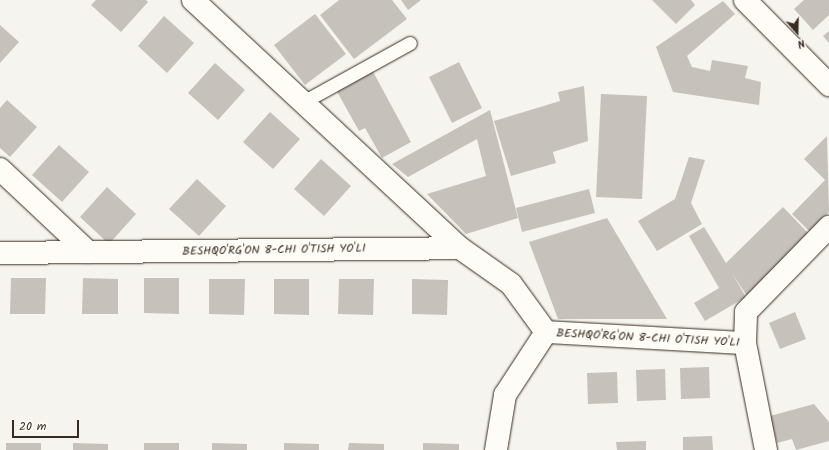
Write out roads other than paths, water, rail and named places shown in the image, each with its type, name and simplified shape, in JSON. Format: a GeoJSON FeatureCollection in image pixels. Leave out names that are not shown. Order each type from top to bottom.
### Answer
{"type":"FeatureCollection","features":[{"type":"Feature","properties":{"kind":"street","name":"BESHQO'RG'ON 8-CHI O'TISH YO'LI"},"geometry":{"type":"LineString","coordinates":[[193,0],[460,248],[511,284],[546,332],[745,343],[746,312],[829,227]]}},
{"type":"Feature","properties":{"kind":"street"},"geometry":{"type":"LineString","coordinates":[[745,0],[829,85]]}},
{"type":"Feature","properties":{"kind":"street"},"geometry":{"type":"LineString","coordinates":[[0,169],[88,252]]}},
{"type":"Feature","properties":{"kind":"street","name":"BESHQO'RG'ON 8-CHI O'TISH YO'LI"},"geometry":{"type":"LineString","coordinates":[[0,253],[460,248]]}},
{"type":"Feature","properties":{"kind":"street"},"geometry":{"type":"LineString","coordinates":[[496,450],[505,396],[546,332]]}},
{"type":"Feature","properties":{"kind":"street"},"geometry":{"type":"LineString","coordinates":[[745,343],[766,450]]}},
{"type":"Feature","properties":{"kind":"lane"},"geometry":{"type":"LineString","coordinates":[[303,102],[410,43]]}}]}
